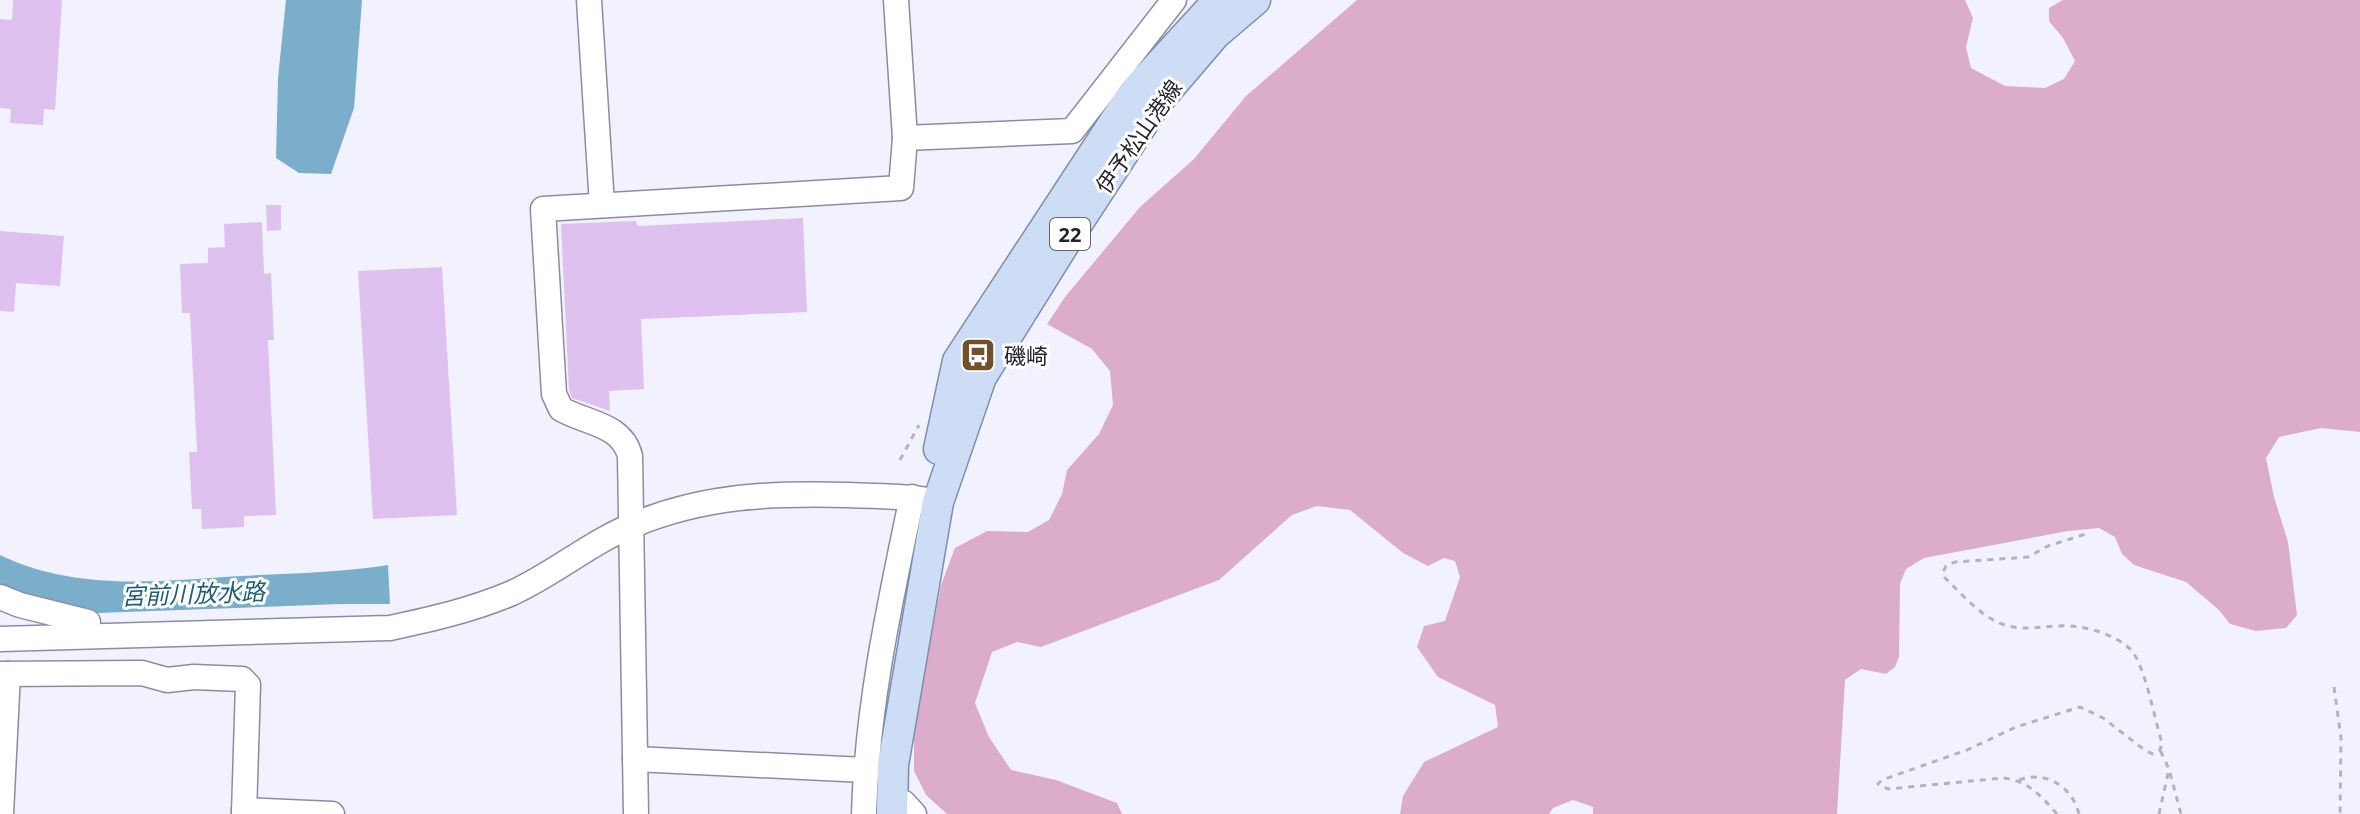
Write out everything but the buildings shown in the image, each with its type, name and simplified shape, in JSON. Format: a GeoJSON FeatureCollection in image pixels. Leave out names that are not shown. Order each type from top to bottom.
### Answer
{"type":"FeatureCollection","features":[{"type":"Feature","properties":{"kind":"main road","name":"伊予松山港線"},"geometry":{"type":"LineString","coordinates":[[899,809],[893,765],[925,499],[933,476],[958,361],[1133,94],[1219,0]]}},
{"type":"Feature","properties":{"kind":"main road","name":"伊予松山港線"},"geometry":{"type":"LineString","coordinates":[[925,499],[981,377],[1156,103],[1215,34],[1255,0]]}},
{"type":"Feature","properties":{"kind":"street"},"geometry":{"type":"LineString","coordinates":[[589,0],[602,205]]}},
{"type":"Feature","properties":{"kind":"street"},"geometry":{"type":"LineString","coordinates":[[636,814],[630,456],[627,443],[619,433],[561,409],[554,394],[543,209],[901,188],[905,138],[896,0]]}},
{"type":"Feature","properties":{"kind":"street"},"geometry":{"type":"LineString","coordinates":[[905,138],[1072,131],[1174,0]]}},
{"type":"Feature","properties":{"kind":"street"},"geometry":{"type":"LineString","coordinates":[[0,639],[390,628],[453,615],[514,592],[633,525],[719,499],[773,494],[925,499],[882,638],[865,770],[864,814]]}},
{"type":"Feature","properties":{"kind":"street"},"geometry":{"type":"LineString","coordinates":[[0,597],[88,622],[88,636]]}},
{"type":"Feature","properties":{"kind":"street"},"geometry":{"type":"LineString","coordinates":[[1,814],[4,674],[142,673],[167,680],[194,677],[242,679],[248,685],[244,812],[332,814]]}},
{"type":"Feature","properties":{"kind":"street"},"geometry":{"type":"LineString","coordinates":[[635,759],[865,770]]}},
{"type":"Feature","properties":{"kind":"path"},"geometry":{"type":"LineString","coordinates":[[2089,533],[2048,546],[2028,557],[1955,562],[1946,566],[1943,572],[1945,578],[1988,618],[2021,629],[2078,627],[2114,638],[2130,649],[2139,662],[2162,743],[2160,750],[2169,769],[2181,814]]}},
{"type":"Feature","properties":{"kind":"path"},"geometry":{"type":"LineString","coordinates":[[2334,687],[2341,738],[2340,814]]}},
{"type":"Feature","properties":{"kind":"path"},"geometry":{"type":"LineString","coordinates":[[2057,814],[2031,786],[2019,780],[2003,778],[1888,789],[1878,784],[1967,750],[2016,727],[2080,707],[2103,718],[2146,751],[2153,754],[2160,750]]}},
{"type":"Feature","properties":{"kind":"path"},"geometry":{"type":"LineString","coordinates":[[2159,814],[2169,769]]}},
{"type":"Feature","properties":{"kind":"path"},"geometry":{"type":"LineString","coordinates":[[2019,780],[2029,776],[2039,777],[2065,787],[2076,803],[2079,814]]}},
{"type":"Feature","properties":{"kind":"shaded area"},"geometry":{"type":"Polygon","coordinates":[[[1357,0],[1965,0],[1973,18],[1966,47],[1971,68],[2005,86],[2045,88],[2064,79],[2075,61],[2063,38],[2049,21],[2049,8],[2063,0],[2360,0],[2360,432],[2321,428],[2279,437],[2266,458],[2288,542],[2297,615],[2286,628],[2256,631],[2230,624],[2219,610],[2186,582],[2134,565],[2122,554],[2115,537],[2099,528],[1924,558],[1906,569],[1900,584],[1899,657],[1895,667],[1886,674],[1861,669],[1845,680],[1837,814],[1593,814],[1593,807],[1573,800],[1553,808],[1549,814],[1400,814],[1403,796],[1424,762],[1498,727],[1495,705],[1438,677],[1417,647],[1424,626],[1445,621],[1460,577],[1455,561],[1444,558],[1428,566],[1403,553],[1350,510],[1317,506],[1292,515],[1219,580],[1041,647],[1017,642],[992,652],[975,703],[989,737],[1011,770],[1056,780],[1117,803],[1122,814],[947,814],[926,795],[914,771],[914,729],[941,585],[955,548],[987,531],[1028,532],[1049,520],[1062,494],[1067,470],[1099,434],[1113,405],[1110,371],[1092,349],[1047,324],[1065,297],[1140,207],[1194,159],[1246,96],[1357,0]]]}},
{"type":"Feature","properties":{"kind":"water"},"geometry":{"type":"Polygon","coordinates":[[[286,0],[362,0],[354,108],[331,174],[299,173],[276,158],[278,78],[286,0]]]}},
{"type":"Feature","properties":{"kind":"water","name":"宮前川放水路"},"geometry":{"type":"Polygon","coordinates":[[[0,555],[59,575],[119,581],[351,570],[388,565],[390,604],[98,613],[70,610],[0,590],[0,555]]]}},
{"type":"Feature","properties":{"kind":"place","name":"磯崎"},"geometry":{"type":"Point","coordinates":[978,355]}}]}
